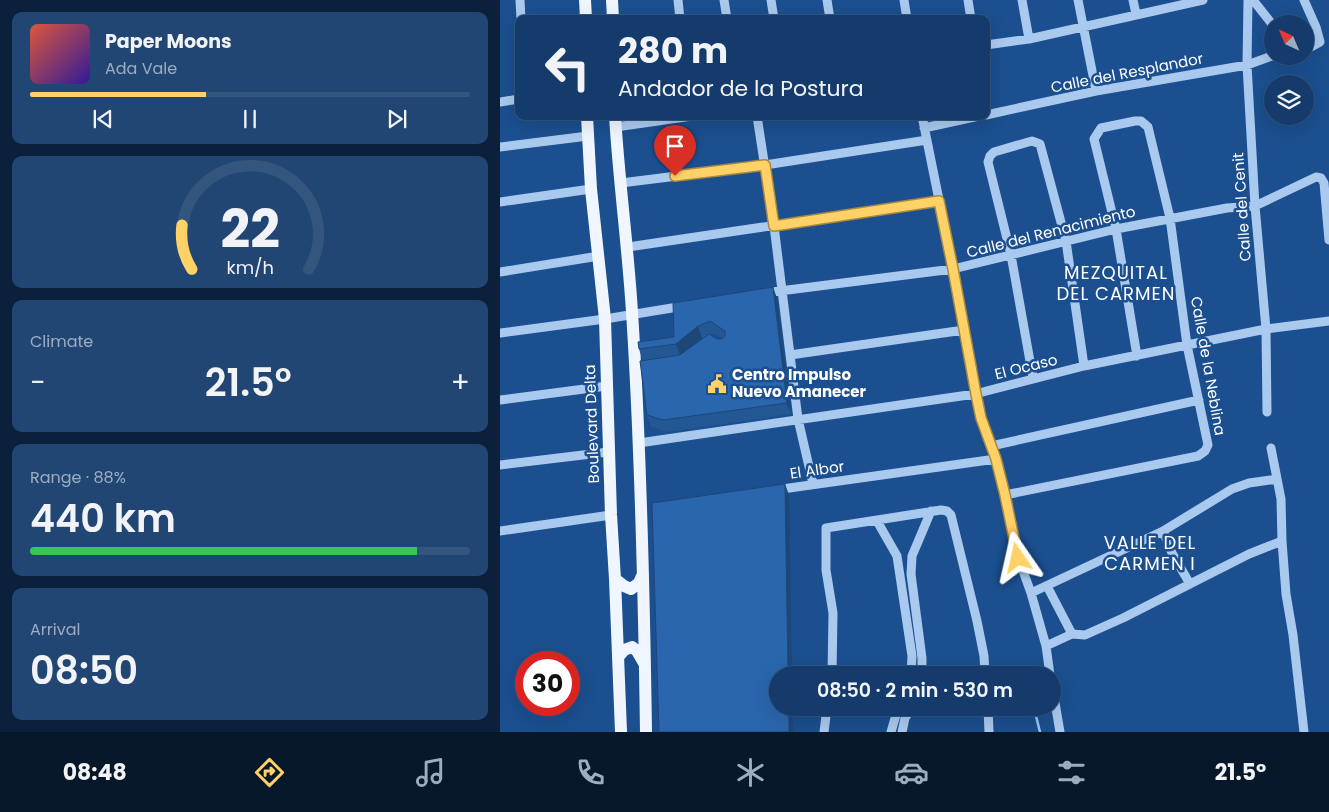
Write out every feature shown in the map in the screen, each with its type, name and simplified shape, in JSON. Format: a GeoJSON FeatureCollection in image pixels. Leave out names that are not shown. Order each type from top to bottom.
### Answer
{"type":"FeatureCollection","features":[{"type":"Feature","properties":{"kind":"main road"},"geometry":{"type":"LineString","coordinates":[[585,0],[586,15]]}},
{"type":"Feature","properties":{"kind":"main road"},"geometry":{"type":"LineString","coordinates":[[612,0],[613,15]]}},
{"type":"Feature","properties":{"kind":"main road","name":"Boulevard Delta"},"geometry":{"type":"LineString","coordinates":[[588,120],[591,189],[605,319],[608,452],[616,579],[621,732]]}},
{"type":"Feature","properties":{"kind":"main road"},"geometry":{"type":"LineString","coordinates":[[616,122],[628,247],[632,314],[639,367],[639,443],[646,509],[643,574],[646,732]]}},
{"type":"Feature","properties":{"kind":"main road"},"geometry":{"type":"LineString","coordinates":[[616,579],[631,589],[639,583],[643,574]]}},
{"type":"Feature","properties":{"kind":"main road"},"geometry":{"type":"LineString","coordinates":[[618,657],[624,650],[632,647],[637,651],[645,665]]}},
{"type":"Feature","properties":{"kind":"street"},"geometry":{"type":"LineString","coordinates":[[520,0],[521,15]]}},
{"type":"Feature","properties":{"kind":"street"},"geometry":{"type":"LineString","coordinates":[[678,0],[680,15]]}},
{"type":"Feature","properties":{"kind":"street"},"geometry":{"type":"LineString","coordinates":[[724,0],[726,15]]}},
{"type":"Feature","properties":{"kind":"street"},"geometry":{"type":"LineString","coordinates":[[771,0],[773,15]]}},
{"type":"Feature","properties":{"kind":"street"},"geometry":{"type":"LineString","coordinates":[[827,0],[829,15]]}},
{"type":"Feature","properties":{"kind":"street"},"geometry":{"type":"LineString","coordinates":[[904,0],[906,15]]}},
{"type":"Feature","properties":{"kind":"street"},"geometry":{"type":"LineString","coordinates":[[968,0],[970,15]]}},
{"type":"Feature","properties":{"kind":"street"},"geometry":{"type":"LineString","coordinates":[[1022,0],[1029,39]]}},
{"type":"Feature","properties":{"kind":"street"},"geometry":{"type":"LineString","coordinates":[[1078,0],[1096,91]]}},
{"type":"Feature","properties":{"kind":"street"},"geometry":{"type":"LineString","coordinates":[[1133,0],[1136,14]]}},
{"type":"Feature","properties":{"kind":"street"},"geometry":{"type":"LineString","coordinates":[[990,44],[1029,39],[1197,0]]}},
{"type":"Feature","properties":{"kind":"street","name":"Calle del Cenit"},"geometry":{"type":"LineString","coordinates":[[1248,0],[1246,65],[1255,206],[1266,329],[1267,412]]}},
{"type":"Feature","properties":{"kind":"street"},"geometry":{"type":"LineString","coordinates":[[1253,0],[1265,15]]}},
{"type":"Feature","properties":{"kind":"street"},"geometry":{"type":"LineString","coordinates":[[1304,0],[1324,44]]}},
{"type":"Feature","properties":{"kind":"street","name":"Calle del Resplandor"},"geometry":{"type":"LineString","coordinates":[[990,114],[1096,91],[1246,65],[1264,59]]}},
{"type":"Feature","properties":{"kind":"street"},"geometry":{"type":"LineString","coordinates":[[500,102],[515,100]]}},
{"type":"Feature","properties":{"kind":"street"},"geometry":{"type":"LineString","coordinates":[[616,122],[641,120]]}},
{"type":"Feature","properties":{"kind":"street"},"geometry":{"type":"LineString","coordinates":[[758,120],[774,226],[798,419],[813,484]]}},
{"type":"Feature","properties":{"kind":"street"},"geometry":{"type":"LineString","coordinates":[[923,120],[981,418],[996,459],[1018,558],[1031,593],[1046,646],[1049,666]]}},
{"type":"Feature","properties":{"kind":"street"},"geometry":{"type":"LineString","coordinates":[[924,128],[961,120]]}},
{"type":"Feature","properties":{"kind":"street","name":"Calle de la Neblina"},"geometry":{"type":"LineString","coordinates":[[1005,495],[1198,456],[1205,451],[1208,445],[1187,345],[1170,218],[1148,127],[1141,121],[1102,128],[1094,139],[1116,229]]}},
{"type":"Feature","properties":{"kind":"street"},"geometry":{"type":"LineString","coordinates":[[500,147],[588,136]]}},
{"type":"Feature","properties":{"kind":"street"},"geometry":{"type":"LineString","coordinates":[[621,183],[765,165],[927,140]]}},
{"type":"Feature","properties":{"kind":"street"},"geometry":{"type":"LineString","coordinates":[[1033,378],[1011,255],[988,162],[994,152],[1032,141],[1040,144],[1066,241],[1084,366]]}},
{"type":"Feature","properties":{"kind":"street","name":"Calle del Renacimiento"},"geometry":{"type":"LineString","coordinates":[[754,295],[953,269],[1116,229],[1227,208],[1255,206],[1316,177],[1321,178],[1324,183],[1329,240]]}},
{"type":"Feature","properties":{"kind":"street"},"geometry":{"type":"LineString","coordinates":[[500,202],[591,189]]}},
{"type":"Feature","properties":{"kind":"street"},"geometry":{"type":"LineString","coordinates":[[628,247],[939,201]]}},
{"type":"Feature","properties":{"kind":"street"},"geometry":{"type":"LineString","coordinates":[[1116,229],[1137,356]]}},
{"type":"Feature","properties":{"kind":"street"},"geometry":{"type":"LineString","coordinates":[[500,272],[599,256]]}},
{"type":"Feature","properties":{"kind":"street"},"geometry":{"type":"LineString","coordinates":[[500,333],[698,304]]}},
{"type":"Feature","properties":{"kind":"street","name":"El Ocaso"},"geometry":{"type":"LineString","coordinates":[[639,443],[976,394],[1084,366],[1266,329],[1329,322]]}},
{"type":"Feature","properties":{"kind":"street"},"geometry":{"type":"LineString","coordinates":[[790,355],[964,330]]}},
{"type":"Feature","properties":{"kind":"street"},"geometry":{"type":"LineString","coordinates":[[500,400],[607,386]]}},
{"type":"Feature","properties":{"kind":"street"},"geometry":{"type":"LineString","coordinates":[[991,446],[1199,400]]}},
{"type":"Feature","properties":{"kind":"street"},"geometry":{"type":"LineString","coordinates":[[1271,448],[1281,499],[1286,594],[1293,635],[1304,732]]}},
{"type":"Feature","properties":{"kind":"street"},"geometry":{"type":"LineString","coordinates":[[500,465],[608,452]]}},
{"type":"Feature","properties":{"kind":"street","name":"El Albor"},"geometry":{"type":"LineString","coordinates":[[765,491],[996,459]]}},
{"type":"Feature","properties":{"kind":"street"},"geometry":{"type":"LineString","coordinates":[[1031,593],[1163,531],[1232,489],[1249,483],[1277,479]]}},
{"type":"Feature","properties":{"kind":"street"},"geometry":{"type":"LineString","coordinates":[[832,666],[833,613],[826,570],[825,531],[829,527],[941,510],[951,515],[977,620],[985,666]]}},
{"type":"Feature","properties":{"kind":"street"},"geometry":{"type":"LineString","coordinates":[[922,666],[911,574],[912,556],[931,511]]}},
{"type":"Feature","properties":{"kind":"street"},"geometry":{"type":"LineString","coordinates":[[500,531],[611,515]]}},
{"type":"Feature","properties":{"kind":"street"},"geometry":{"type":"LineString","coordinates":[[877,521],[897,556],[912,656],[911,666]]}},
{"type":"Feature","properties":{"kind":"street"},"geometry":{"type":"LineString","coordinates":[[1163,531],[1172,553],[1190,584]]}},
{"type":"Feature","properties":{"kind":"street"},"geometry":{"type":"LineString","coordinates":[[1046,646],[1072,634],[1085,635],[1123,618],[1249,554],[1282,541]]}},
{"type":"Feature","properties":{"kind":"street"},"geometry":{"type":"LineString","coordinates":[[897,556],[912,556]]}},
{"type":"Feature","properties":{"kind":"street"},"geometry":{"type":"LineString","coordinates":[[1048,586],[1072,634]]}},
{"type":"Feature","properties":{"kind":"street"},"geometry":{"type":"LineString","coordinates":[[824,732],[826,716]]}},
{"type":"Feature","properties":{"kind":"street"},"geometry":{"type":"LineString","coordinates":[[891,732],[896,716]]}},
{"type":"Feature","properties":{"kind":"street"},"geometry":{"type":"LineString","coordinates":[[902,732],[906,716]]}},
{"type":"Feature","properties":{"kind":"street"},"geometry":{"type":"LineString","coordinates":[[989,716],[990,732]]}},
{"type":"Feature","properties":{"kind":"street"},"geometry":{"type":"LineString","coordinates":[[1057,716],[1060,732]]}},
{"type":"Feature","properties":{"kind":"building","name":"Centro Impulso Nuevo Amanecer"},"geometry":{"type":"Polygon","coordinates":[[[773,287],[787,403],[663,420],[647,415],[640,361],[680,355],[709,334],[717,339],[722,339],[725,336],[725,331],[710,321],[698,326],[676,344],[639,349],[638,342],[674,337],[673,303],[773,287]]]}},
{"type":"Feature","properties":{"kind":"building"},"geometry":{"type":"Polygon","coordinates":[[[785,484],[788,666],[769,666],[769,716],[789,716],[789,732],[659,732],[652,503],[785,484]]]}},
{"type":"Feature","properties":{"kind":"waterway"},"geometry":{"type":"LineString","coordinates":[[1036,716],[1040,732]]}},
{"type":"Feature","properties":{"kind":"place","name":"Centro Impulso Nuevo Amanecer"},"geometry":{"type":"Point","coordinates":[717,384]}},
{"type":"Feature","properties":{"kind":"district","name":"MEZQUITAL DEL CARMEN"},"geometry":{"type":"Point","coordinates":[1116,283]}},
{"type":"Feature","properties":{"kind":"district","name":"VALLE DEL CARMEN I"},"geometry":{"type":"Point","coordinates":[1150,553]}},
{"type":"Feature","properties":{"kind":"route"},"geometry":{"type":"LineString","coordinates":[[675,176],[765,165],[774,226],[939,201],[981,418],[996,459],[1018,558]]}}]}
